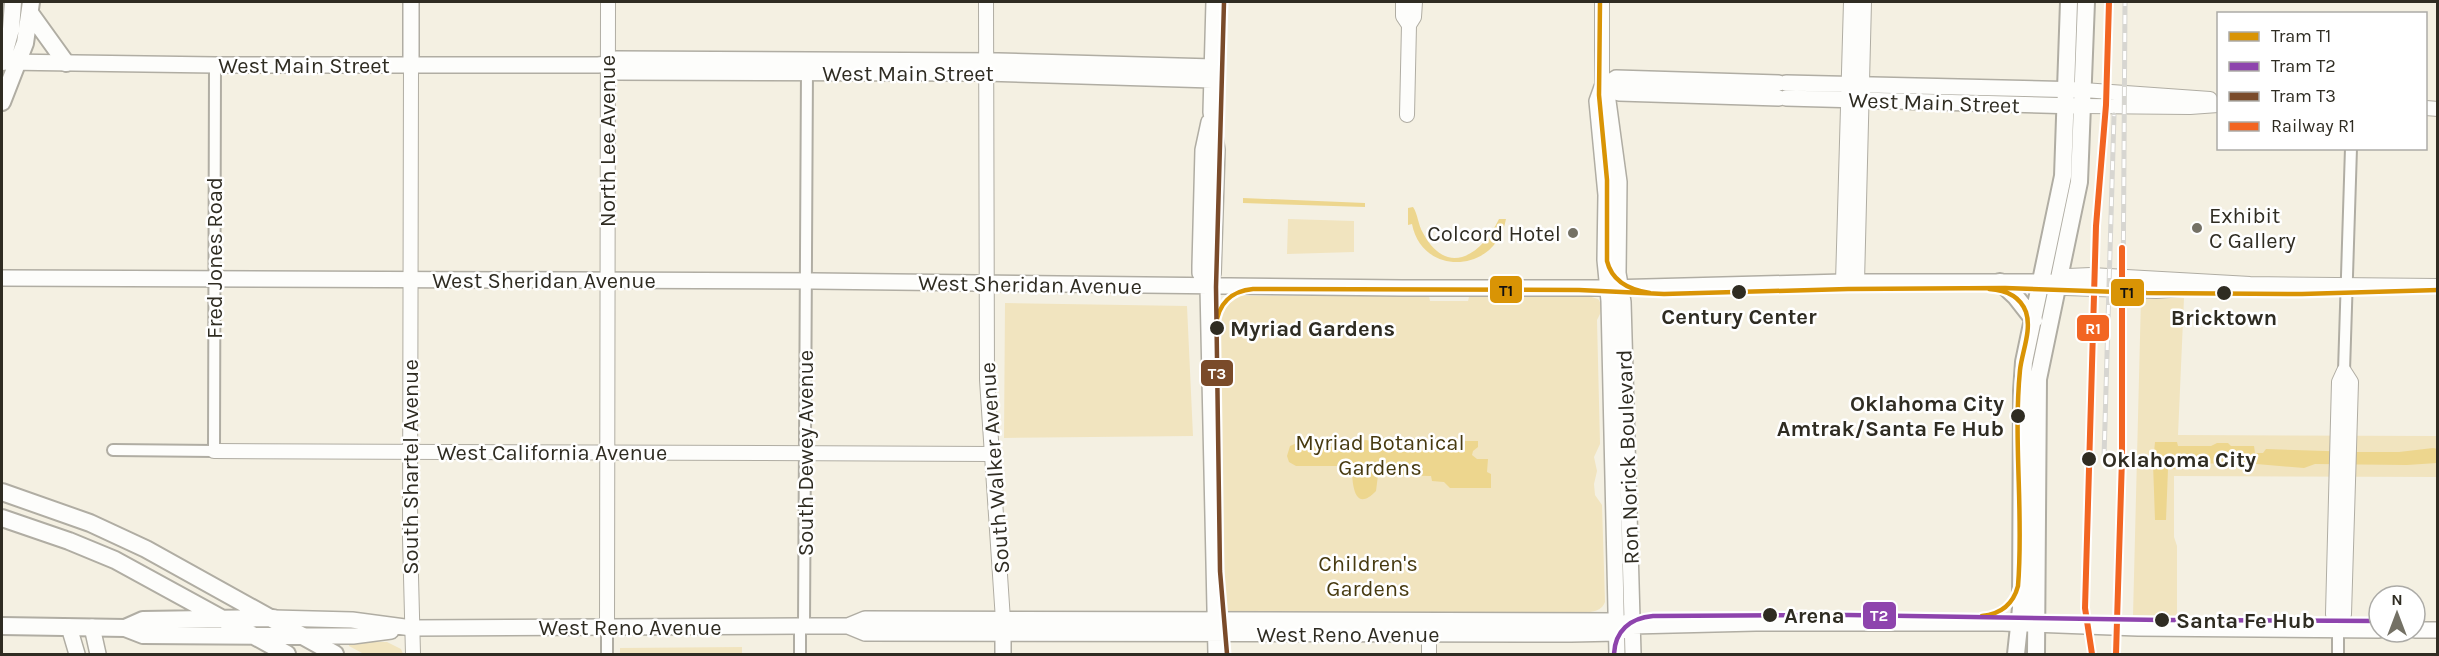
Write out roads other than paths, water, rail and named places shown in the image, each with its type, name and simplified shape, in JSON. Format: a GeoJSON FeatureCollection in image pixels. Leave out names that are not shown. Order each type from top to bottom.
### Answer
{"type":"FeatureCollection","features":[{"type":"Feature","properties":{"kind":"main road"},"geometry":{"type":"LineString","coordinates":[[2,102],[13,2]]}},
{"type":"Feature","properties":{"kind":"main road"},"geometry":{"type":"LineString","coordinates":[[411,2],[411,65]]}},
{"type":"Feature","properties":{"kind":"main road"},"geometry":{"type":"LineString","coordinates":[[1214,2],[1211,112],[1217,150],[1213,273],[1208,287],[1216,654]]}},
{"type":"Feature","properties":{"kind":"main road"},"geometry":{"type":"LineString","coordinates":[[2016,654],[2021,608],[2024,362],[2034,320],[2050,282],[2079,182],[2069,2]]}},
{"type":"Feature","properties":{"kind":"main road"},"geometry":{"type":"LineString","coordinates":[[2075,98],[2086,2]]}},
{"type":"Feature","properties":{"kind":"main road"},"geometry":{"type":"LineString","coordinates":[[7,62],[31,7]]}},
{"type":"Feature","properties":{"kind":"main road"},"geometry":{"type":"LineString","coordinates":[[31,7],[46,38],[66,63]]}},
{"type":"Feature","properties":{"kind":"main road","name":"West Main Street"},"geometry":{"type":"LineString","coordinates":[[7,62],[215,65],[608,64],[615,72],[807,66],[986,67],[1212,74]]}},
{"type":"Feature","properties":{"kind":"main road","name":"West Main Street"},"geometry":{"type":"LineString","coordinates":[[1602,87],[1616,78],[1709,89]]}},
{"type":"Feature","properties":{"kind":"main road"},"geometry":{"type":"LineString","coordinates":[[1602,87],[1608,100],[1619,182]]}},
{"type":"Feature","properties":{"kind":"main road"},"geometry":{"type":"LineString","coordinates":[[1602,87],[1597,100],[1606,195],[1605,260],[1614,288]]}},
{"type":"Feature","properties":{"kind":"main road","name":"West Main Street"},"geometry":{"type":"LineString","coordinates":[[1602,87],[1619,93],[1709,89],[2075,98]]}},
{"type":"Feature","properties":{"kind":"main road"},"geometry":{"type":"LineString","coordinates":[[1614,288],[1618,273],[1619,93]]}},
{"type":"Feature","properties":{"kind":"main road","name":"West Sheridan Avenue"},"geometry":{"type":"LineString","coordinates":[[2,278],[987,282],[1208,287],[1614,288],[1850,282],[2050,282]]}},
{"type":"Feature","properties":{"kind":"main road"},"geometry":{"type":"LineString","coordinates":[[2000,282],[2016,297],[2034,320]]}},
{"type":"Feature","properties":{"kind":"main road"},"geometry":{"type":"LineString","coordinates":[[2036,654],[2037,391],[2050,282]]}},
{"type":"Feature","properties":{"kind":"main road","name":"Ron Norick Boulevard"},"geometry":{"type":"LineString","coordinates":[[1614,288],[1623,302],[1622,627]]}},
{"type":"Feature","properties":{"kind":"main road"},"geometry":{"type":"LineString","coordinates":[[2,492],[90,523],[127,540],[335,654]]}},
{"type":"Feature","properties":{"kind":"main road"},"geometry":{"type":"LineString","coordinates":[[2,518],[115,560],[287,654]]}},
{"type":"Feature","properties":{"kind":"main road","name":"West Reno Avenue"},"geometry":{"type":"LineString","coordinates":[[125,628],[143,621],[273,618],[352,620],[412,628]]}},
{"type":"Feature","properties":{"kind":"main road","name":"West Reno Avenue"},"geometry":{"type":"LineString","coordinates":[[2,626],[125,628],[143,635],[254,636],[352,636],[412,628],[848,626],[865,619],[1003,627],[1622,627],[1756,623],[2019,624],[2367,630]]}},
{"type":"Feature","properties":{"kind":"main road"},"geometry":{"type":"LineString","coordinates":[[69,627],[77,654]]}},
{"type":"Feature","properties":{"kind":"main road"},"geometry":{"type":"LineString","coordinates":[[92,627],[98,654]]}},
{"type":"Feature","properties":{"kind":"main road","name":"South Walker Avenue"},"geometry":{"type":"LineString","coordinates":[[1003,627],[1004,654]]}},
{"type":"Feature","properties":{"kind":"main road"},"geometry":{"type":"LineString","coordinates":[[1617,654],[1622,627]]}},
{"type":"Feature","properties":{"kind":"main road"},"geometry":{"type":"LineString","coordinates":[[1622,627],[1633,654]]}},
{"type":"Feature","properties":{"kind":"street","name":"North Lee Avenue"},"geometry":{"type":"LineString","coordinates":[[607,627],[608,2]]}},
{"type":"Feature","properties":{"kind":"street","name":"South Walker Avenue"},"geometry":{"type":"LineString","coordinates":[[986,2],[987,380],[1003,627]]}},
{"type":"Feature","properties":{"kind":"street"},"geometry":{"type":"LineString","coordinates":[[1403,2],[1403,16],[1409,25]]}},
{"type":"Feature","properties":{"kind":"street"},"geometry":{"type":"LineString","coordinates":[[1407,115],[1409,25],[1414,17],[1415,2]]}},
{"type":"Feature","properties":{"kind":"street"},"geometry":{"type":"LineString","coordinates":[[1602,2],[1602,87]]}},
{"type":"Feature","properties":{"kind":"street"},"geometry":{"type":"LineString","coordinates":[[1850,282],[1855,92],[1851,2]]}},
{"type":"Feature","properties":{"kind":"street"},"geometry":{"type":"LineString","coordinates":[[1855,92],[1864,2]]}},
{"type":"Feature","properties":{"kind":"street","name":"Fred Jones Road"},"geometry":{"type":"LineString","coordinates":[[214,451],[215,65]]}},
{"type":"Feature","properties":{"kind":"street","name":"South Shartel Avenue"},"geometry":{"type":"LineString","coordinates":[[411,65],[410,452],[413,654]]}},
{"type":"Feature","properties":{"kind":"street","name":"South Dewey Avenue"},"geometry":{"type":"LineString","coordinates":[[800,654],[805,453],[807,66]]}},
{"type":"Feature","properties":{"kind":"street"},"geometry":{"type":"LineString","coordinates":[[2075,98],[2217,100]]}},
{"type":"Feature","properties":{"kind":"street"},"geometry":{"type":"LineString","coordinates":[[2075,98],[2190,107],[2217,105]]}},
{"type":"Feature","properties":{"kind":"street"},"geometry":{"type":"LineString","coordinates":[[2338,654],[2338,631],[2333,614],[2343,476],[2339,382],[2344,371],[2351,150]]}},
{"type":"Feature","properties":{"kind":"street"},"geometry":{"type":"LineString","coordinates":[[2050,282],[2065,288],[2156,291],[2250,284],[2438,286]]}},
{"type":"Feature","properties":{"kind":"street","name":"West California Avenue"},"geometry":{"type":"LineString","coordinates":[[113,450],[992,454]]}},
{"type":"Feature","properties":{"kind":"street"},"geometry":{"type":"LineString","coordinates":[[607,627],[607,654]]}},
{"type":"Feature","properties":{"kind":"street"},"geometry":{"type":"LineString","coordinates":[[1429,654],[1434,627]]}},
{"type":"Feature","properties":{"kind":"tram line","name":"T3"},"geometry":{"type":"LineString","coordinates":[[1224,2],[1216,287],[1220,571],[1227,654]]}},
{"type":"Feature","properties":{"kind":"tram line","name":"T1"},"geometry":{"type":"LineString","coordinates":[[1600,2],[1599,95],[1607,180],[1607,261],[1613,274],[1623,284],[1650,293]]}},
{"type":"Feature","properties":{"kind":"tram line","name":"T1"},"geometry":{"type":"LineString","coordinates":[[1216,326],[1217,318],[1227,300],[1245,290],[1253,289],[1579,290],[1664,294],[2005,288],[2147,293],[2302,294],[2438,290]]}},
{"type":"Feature","properties":{"kind":"tram line"},"geometry":{"type":"LineString","coordinates":[[1982,616],[1995,613],[2005,607],[2013,598],[2018,586],[2020,559],[2018,397],[2028,326],[2026,312],[2016,298],[2006,292],[1989,289]]}},
{"type":"Feature","properties":{"kind":"tram line","name":"T1"},"geometry":{"type":"LineString","coordinates":[[1982,616],[1995,613],[2005,607],[2013,598],[2018,586],[2020,559],[2018,397],[2028,326],[2026,312],[2016,298],[2006,292],[1989,289]]}},
{"type":"Feature","properties":{"kind":"tram line","name":"T2"},"geometry":{"type":"LineString","coordinates":[[1614,654],[1617,639],[1625,627],[1637,620],[1653,616],[1848,615],[2367,621]]}},
{"type":"Feature","properties":{"kind":"railway"},"geometry":{"type":"LineString","coordinates":[[2092,654],[2085,608],[2096,226],[2106,105],[2109,2]]}},
{"type":"Feature","properties":{"kind":"railway"},"geometry":{"type":"LineString","coordinates":[[2116,654],[2122,458],[2125,2]]}},
{"type":"Feature","properties":{"kind":"railway"},"geometry":{"type":"LineString","coordinates":[[2104,458],[2114,115]]}},
{"type":"Feature","properties":{"kind":"rail line","name":"R1"},"geometry":{"type":"LineString","coordinates":[[2092,654],[2085,608],[2096,226],[2106,105],[2109,2]]}},
{"type":"Feature","properties":{"kind":"rail line","name":"R1"},"geometry":{"type":"LineString","coordinates":[[2116,654],[2122,458],[2122,248]]}},
{"type":"Feature","properties":{"kind":"place","name":"Exhibit C Gallery"},"geometry":{"type":"Point","coordinates":[2197,228]}},
{"type":"Feature","properties":{"kind":"place","name":"Colcord Hotel"},"geometry":{"type":"Point","coordinates":[1573,233]}},
{"type":"Feature","properties":{"kind":"place","name":"Century Center"},"geometry":{"type":"Point","coordinates":[1739,292]}},
{"type":"Feature","properties":{"kind":"place","name":"Bricktown"},"geometry":{"type":"Point","coordinates":[2224,293]}},
{"type":"Feature","properties":{"kind":"place","name":"Myriad Gardens"},"geometry":{"type":"Point","coordinates":[1217,328]}},
{"type":"Feature","properties":{"kind":"place","name":"Oklahoma City Amtrak/Santa Fe Hub"},"geometry":{"type":"Point","coordinates":[2018,416]}},
{"type":"Feature","properties":{"kind":"place","name":"Oklahoma City"},"geometry":{"type":"Point","coordinates":[2089,459]}},
{"type":"Feature","properties":{"kind":"place","name":"Arena"},"geometry":{"type":"Point","coordinates":[1770,615]}},
{"type":"Feature","properties":{"kind":"place","name":"Santa Fe Hub"},"geometry":{"type":"Point","coordinates":[2162,620]}},
{"type":"Feature","properties":{"kind":"park label","name":"Myriad Botanical Gardens"},"geometry":{"type":"Point","coordinates":[1380,455]}},
{"type":"Feature","properties":{"kind":"park label","name":"Children's Gardens"},"geometry":{"type":"Point","coordinates":[1368,576]}}]}
